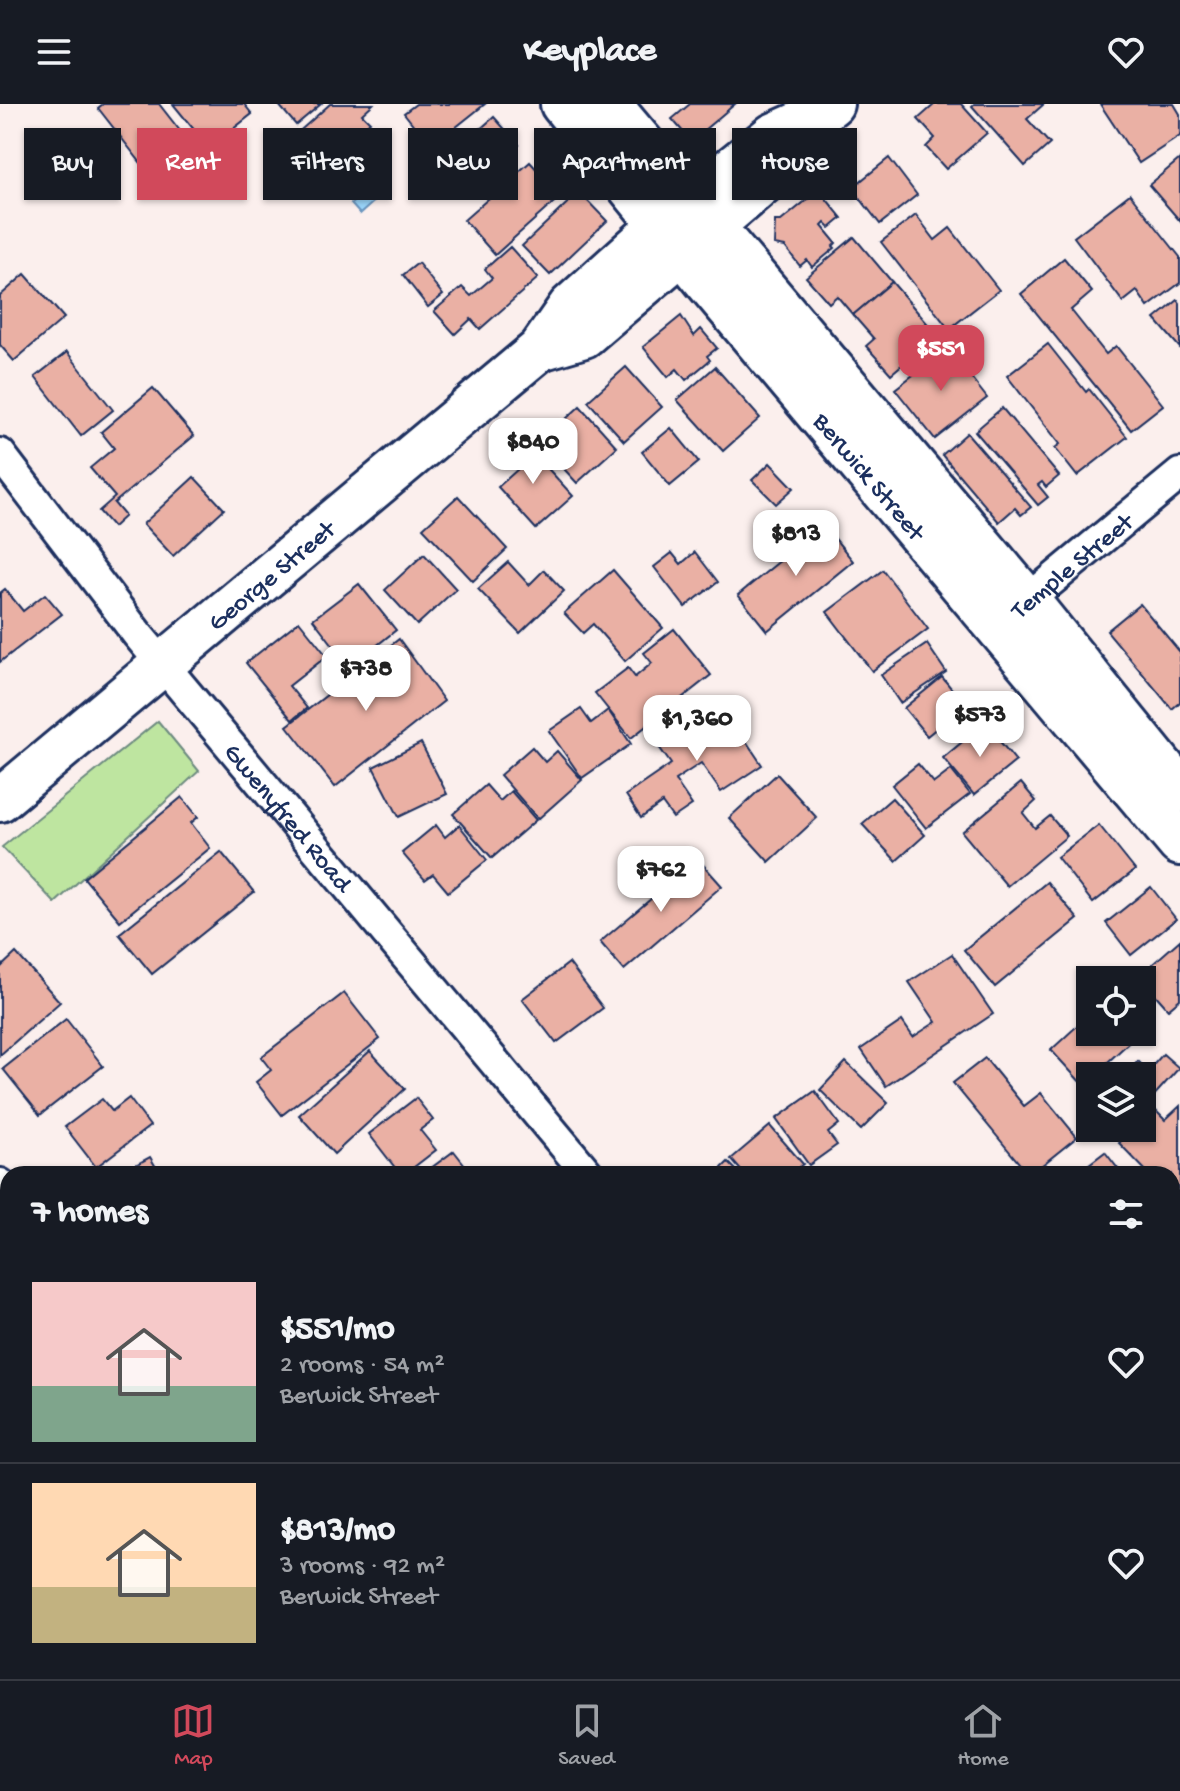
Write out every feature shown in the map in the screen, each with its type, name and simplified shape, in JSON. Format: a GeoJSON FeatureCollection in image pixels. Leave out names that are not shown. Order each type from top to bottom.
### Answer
{"type":"FeatureCollection","features":[{"type":"Feature","properties":{"kind":"main road","name":"Berwick Street"},"geometry":{"type":"LineString","coordinates":[[563,104],[687,226],[1013,613],[1180,790]]}},
{"type":"Feature","properties":{"kind":"main road","name":"Berwick Street"},"geometry":{"type":"LineString","coordinates":[[608,104],[687,226]]}},
{"type":"Feature","properties":{"kind":"main road","name":"George Street"},"geometry":{"type":"LineString","coordinates":[[0,800],[540,349],[584,336],[773,135],[825,110]]}},
{"type":"Feature","properties":{"kind":"main road","name":"Berwick Street"},"geometry":{"type":"LineString","coordinates":[[1013,613],[1180,843]]}},
{"type":"Feature","properties":{"kind":"street","name":"Gwenyfred Road"},"geometry":{"type":"LineString","coordinates":[[0,454],[138,635],[581,1166]]}},
{"type":"Feature","properties":{"kind":"street","name":"Temple Street"},"geometry":{"type":"LineString","coordinates":[[1013,613],[1180,474]]}},
{"type":"Feature","properties":{"kind":"green space"},"geometry":{"type":"Polygon","coordinates":[[[158,721],[199,771],[55,903],[2,847],[158,721]]]}},
{"type":"Feature","properties":{"kind":"water"},"geometry":{"type":"Polygon","coordinates":[[[355,200],[376,200],[360,214],[351,204],[355,200]]]}},
{"type":"Feature","properties":{"kind":"building"},"geometry":{"type":"Polygon","coordinates":[[[103,104],[159,104],[178,128],[137,128],[137,158],[121,137],[121,128],[114,128],[98,108],[103,104]]]}},
{"type":"Feature","properties":{"kind":"building"},"geometry":{"type":"Polygon","coordinates":[[[173,104],[244,104],[252,114],[234,128],[193,128],[173,104]]]}},
{"type":"Feature","properties":{"kind":"building"},"geometry":{"type":"Polygon","coordinates":[[[278,104],[321,104],[296,125],[278,104]]]}},
{"type":"Feature","properties":{"kind":"building"},"geometry":{"type":"Polygon","coordinates":[[[330,104],[373,104],[362,114],[370,122],[363,128],[303,128],[330,104]]]}},
{"type":"Feature","properties":{"kind":"building"},"geometry":{"type":"Polygon","coordinates":[[[416,104],[485,104],[455,128],[416,128],[404,113],[416,104]]]}},
{"type":"Feature","properties":{"kind":"building"},"geometry":{"type":"Polygon","coordinates":[[[690,104],[735,104],[706,128],[680,128],[672,119],[690,104]]]}},
{"type":"Feature","properties":{"kind":"building"},"geometry":{"type":"Polygon","coordinates":[[[935,104],[961,104],[987,133],[946,169],[926,147],[935,138],[918,119],[935,104]]]}},
{"type":"Feature","properties":{"kind":"building"},"geometry":{"type":"Polygon","coordinates":[[[1044,104],[1027,119],[1050,144],[1025,166],[972,106],[1044,104]]]}},
{"type":"Feature","properties":{"kind":"building"},"geometry":{"type":"Polygon","coordinates":[[[1100,104],[1174,104],[1180,114],[1180,136],[1139,163],[1100,104]]]}},
{"type":"Feature","properties":{"kind":"building"},"geometry":{"type":"Polygon","coordinates":[[[494,117],[504,128],[481,128],[494,117]]]}},
{"type":"Feature","properties":{"kind":"building"},"geometry":{"type":"Polygon","coordinates":[[[889,158],[917,195],[880,224],[857,194],[857,184],[889,158]]]}},
{"type":"Feature","properties":{"kind":"building"},"geometry":{"type":"Polygon","coordinates":[[[1180,159],[1180,221],[1149,185],[1180,159]]]}},
{"type":"Feature","properties":{"kind":"building"},"geometry":{"type":"Polygon","coordinates":[[[530,162],[534,166],[534,200],[557,200],[495,255],[464,220],[487,200],[518,200],[518,173],[530,162]]]}},
{"type":"Feature","properties":{"kind":"building"},"geometry":{"type":"Polygon","coordinates":[[[1130,194],[1180,257],[1180,283],[1148,307],[1137,291],[1123,302],[1074,237],[1130,194]]]}},
{"type":"Feature","properties":{"kind":"building"},"geometry":{"type":"Polygon","coordinates":[[[571,200],[587,200],[607,221],[550,275],[522,246],[571,200]]]}},
{"type":"Feature","properties":{"kind":"building"},"geometry":{"type":"Polygon","coordinates":[[[807,200],[827,200],[842,218],[830,228],[825,223],[822,226],[836,243],[835,248],[812,267],[807,260],[800,266],[785,247],[774,245],[775,221],[781,221],[807,200]]]}},
{"type":"Feature","properties":{"kind":"building"},"geometry":{"type":"Polygon","coordinates":[[[916,215],[935,240],[950,228],[999,290],[949,329],[881,242],[916,215]]]}},
{"type":"Feature","properties":{"kind":"building"},"geometry":{"type":"Polygon","coordinates":[[[854,237],[892,282],[853,315],[837,296],[829,303],[806,277],[854,237]]]}},
{"type":"Feature","properties":{"kind":"building"},"geometry":{"type":"Polygon","coordinates":[[[510,247],[538,278],[480,329],[471,319],[455,334],[434,311],[462,287],[471,296],[492,278],[485,269],[510,247]]]}},
{"type":"Feature","properties":{"kind":"building"},"geometry":{"type":"Polygon","coordinates":[[[1064,258],[1092,292],[1071,310],[1106,354],[1116,346],[1163,405],[1131,430],[1021,294],[1064,258]]]}},
{"type":"Feature","properties":{"kind":"building"},"geometry":{"type":"Polygon","coordinates":[[[418,263],[443,295],[428,307],[403,275],[418,263]]]}},
{"type":"Feature","properties":{"kind":"building"},"geometry":{"type":"Polygon","coordinates":[[[25,274],[64,318],[14,361],[0,345],[0,296],[25,274]]]}},
{"type":"Feature","properties":{"kind":"building"},"geometry":{"type":"Polygon","coordinates":[[[892,282],[937,335],[891,374],[866,346],[874,339],[853,315],[892,282]]]}},
{"type":"Feature","properties":{"kind":"building"},"geometry":{"type":"Polygon","coordinates":[[[1178,300],[1180,303],[1180,348],[1155,319],[1178,300]]]}},
{"type":"Feature","properties":{"kind":"building"},"geometry":{"type":"Polygon","coordinates":[[[681,316],[694,336],[701,329],[717,348],[707,356],[710,360],[686,380],[677,369],[668,377],[643,347],[681,316]]]}},
{"type":"Feature","properties":{"kind":"building"},"geometry":{"type":"Polygon","coordinates":[[[1048,344],[1127,437],[1077,476],[1055,448],[1060,444],[1007,376],[1048,344]]]}},
{"type":"Feature","properties":{"kind":"building"},"geometry":{"type":"Polygon","coordinates":[[[948,348],[987,398],[935,439],[895,389],[948,348]]]}},
{"type":"Feature","properties":{"kind":"building"},"geometry":{"type":"Polygon","coordinates":[[[67,352],[113,410],[81,436],[35,377],[67,352]]]}},
{"type":"Feature","properties":{"kind":"building"},"geometry":{"type":"Polygon","coordinates":[[[626,367],[662,407],[624,441],[588,401],[626,367]]]}},
{"type":"Feature","properties":{"kind":"building"},"geometry":{"type":"Polygon","coordinates":[[[715,367],[760,418],[723,451],[677,400],[715,367]]]}},
{"type":"Feature","properties":{"kind":"building"},"geometry":{"type":"Polygon","coordinates":[[[153,388],[194,436],[114,503],[125,516],[113,527],[99,511],[115,497],[90,468],[114,448],[101,432],[153,388]]]}},
{"type":"Feature","properties":{"kind":"building"},"geometry":{"type":"Polygon","coordinates":[[[580,406],[617,447],[577,483],[540,443],[580,406]]]}},
{"type":"Feature","properties":{"kind":"building"},"geometry":{"type":"Polygon","coordinates":[[[1002,408],[1059,476],[1046,487],[1042,482],[1038,485],[1048,497],[1038,505],[975,431],[1002,408]]]}},
{"type":"Feature","properties":{"kind":"building"},"geometry":{"type":"Polygon","coordinates":[[[671,428],[699,462],[670,486],[642,452],[671,428]]]}},
{"type":"Feature","properties":{"kind":"building"},"geometry":{"type":"Polygon","coordinates":[[[967,433],[1031,507],[1021,515],[1015,508],[999,522],[942,455],[967,433]]]}},
{"type":"Feature","properties":{"kind":"building"},"geometry":{"type":"Polygon","coordinates":[[[520,438],[573,496],[536,529],[498,487],[518,469],[503,452],[520,438]]]}},
{"type":"Feature","properties":{"kind":"building"},"geometry":{"type":"Polygon","coordinates":[[[770,463],[794,488],[776,504],[752,480],[770,463]]]}},
{"type":"Feature","properties":{"kind":"building"},"geometry":{"type":"Polygon","coordinates":[[[194,477],[224,509],[173,556],[143,524],[194,477]]]}},
{"type":"Feature","properties":{"kind":"building"},"geometry":{"type":"Polygon","coordinates":[[[458,496],[507,549],[473,581],[423,528],[458,496]]]}},
{"type":"Feature","properties":{"kind":"building"},"geometry":{"type":"Polygon","coordinates":[[[824,525],[853,561],[767,631],[738,595],[824,525]]]}},
{"type":"Feature","properties":{"kind":"building"},"geometry":{"type":"Polygon","coordinates":[[[695,552],[718,582],[685,607],[654,567],[672,553],[681,564],[695,552]]]}},
{"type":"Feature","properties":{"kind":"building"},"geometry":{"type":"Polygon","coordinates":[[[424,554],[456,589],[417,625],[385,590],[424,554]]]}},
{"type":"Feature","properties":{"kind":"building"},"geometry":{"type":"Polygon","coordinates":[[[508,562],[529,585],[544,570],[564,591],[520,633],[478,589],[508,562]]]}},
{"type":"Feature","properties":{"kind":"building"},"geometry":{"type":"Polygon","coordinates":[[[613,570],[663,628],[625,661],[593,624],[583,633],[564,613],[613,570]]]}},
{"type":"Feature","properties":{"kind":"building"},"geometry":{"type":"Polygon","coordinates":[[[883,570],[928,629],[872,671],[827,612],[883,570]]]}},
{"type":"Feature","properties":{"kind":"building"},"geometry":{"type":"Polygon","coordinates":[[[359,584],[396,630],[350,667],[313,619],[359,584]]]}},
{"type":"Feature","properties":{"kind":"building"},"geometry":{"type":"Polygon","coordinates":[[[5,589],[23,611],[45,594],[62,614],[0,662],[0,593],[5,589]]]}},
{"type":"Feature","properties":{"kind":"building"},"geometry":{"type":"Polygon","coordinates":[[[1140,604],[1180,652],[1180,702],[1172,709],[1107,631],[1140,604]]]}},
{"type":"Feature","properties":{"kind":"building"},"geometry":{"type":"Polygon","coordinates":[[[299,621],[327,656],[289,686],[307,708],[292,720],[246,663],[299,621]]]}},
{"type":"Feature","properties":{"kind":"building"},"geometry":{"type":"Polygon","coordinates":[[[674,629],[711,675],[631,738],[595,693],[628,668],[635,677],[652,663],[644,653],[674,629]]]}},
{"type":"Feature","properties":{"kind":"building"},"geometry":{"type":"Polygon","coordinates":[[[399,639],[444,701],[335,787],[287,726],[399,639]]]}},
{"type":"Feature","properties":{"kind":"building"},"geometry":{"type":"Polygon","coordinates":[[[927,644],[946,672],[900,703],[881,675],[927,644]]]}},
{"type":"Feature","properties":{"kind":"building"},"geometry":{"type":"Polygon","coordinates":[[[942,677],[965,705],[927,736],[904,708],[942,677]]]}},
{"type":"Feature","properties":{"kind":"building"},"geometry":{"type":"Polygon","coordinates":[[[722,705],[762,765],[721,792],[701,763],[675,780],[692,805],[673,818],[662,803],[641,818],[626,795],[671,764],[659,747],[722,705]]]}},
{"type":"Feature","properties":{"kind":"building"},"geometry":{"type":"Polygon","coordinates":[[[581,709],[591,723],[608,710],[631,744],[582,778],[549,731],[581,709]]]}},
{"type":"Feature","properties":{"kind":"building"},"geometry":{"type":"Polygon","coordinates":[[[985,723],[1016,761],[974,795],[943,758],[985,723]]]}},
{"type":"Feature","properties":{"kind":"building"},"geometry":{"type":"Polygon","coordinates":[[[421,743],[447,794],[399,817],[373,767],[421,743]]]}},
{"type":"Feature","properties":{"kind":"building"},"geometry":{"type":"Polygon","coordinates":[[[532,747],[545,762],[557,751],[582,780],[538,819],[500,775],[532,747]]]}},
{"type":"Feature","properties":{"kind":"building"},"geometry":{"type":"Polygon","coordinates":[[[918,764],[934,783],[951,770],[970,794],[926,828],[892,785],[918,764]]]}},
{"type":"Feature","properties":{"kind":"building"},"geometry":{"type":"Polygon","coordinates":[[[777,774],[817,818],[769,862],[729,818],[777,774]]]}},
{"type":"Feature","properties":{"kind":"building"},"geometry":{"type":"Polygon","coordinates":[[[1021,783],[1036,801],[1023,813],[1035,828],[1050,816],[1067,836],[1007,886],[962,832],[1021,783]]]}},
{"type":"Feature","properties":{"kind":"building"},"geometry":{"type":"Polygon","coordinates":[[[486,785],[500,801],[511,791],[536,820],[492,858],[453,814],[486,785]]]}},
{"type":"Feature","properties":{"kind":"building"},"geometry":{"type":"Polygon","coordinates":[[[182,797],[198,817],[191,823],[210,848],[120,921],[84,878],[182,797]]]}},
{"type":"Feature","properties":{"kind":"building"},"geometry":{"type":"Polygon","coordinates":[[[892,798],[925,835],[896,861],[862,824],[892,798]]]}},
{"type":"Feature","properties":{"kind":"building"},"geometry":{"type":"Polygon","coordinates":[[[436,825],[445,837],[459,825],[487,860],[448,892],[433,874],[425,880],[402,853],[436,825]]]}},
{"type":"Feature","properties":{"kind":"building"},"geometry":{"type":"Polygon","coordinates":[[[1099,825],[1135,870],[1093,903],[1057,857],[1099,825]]]}},
{"type":"Feature","properties":{"kind":"building"},"geometry":{"type":"Polygon","coordinates":[[[221,852],[254,892],[152,974],[119,934],[221,852]]]}},
{"type":"Feature","properties":{"kind":"building"},"geometry":{"type":"Polygon","coordinates":[[[698,859],[722,886],[624,970],[600,942],[698,859]]]}},
{"type":"Feature","properties":{"kind":"building"},"geometry":{"type":"Polygon","coordinates":[[[1047,882],[1078,919],[995,987],[964,950],[1047,882]]]}},
{"type":"Feature","properties":{"kind":"building"},"geometry":{"type":"Polygon","coordinates":[[[1151,887],[1176,919],[1131,955],[1106,923],[1151,887]]]}},
{"type":"Feature","properties":{"kind":"building"},"geometry":{"type":"Polygon","coordinates":[[[1180,940],[1180,999],[1168,1009],[1156,995],[1156,966],[1150,966],[1180,940]]]}},
{"type":"Feature","properties":{"kind":"building"},"geometry":{"type":"Polygon","coordinates":[[[16,953],[60,1002],[0,1055],[0,968],[16,953]]]}},
{"type":"Feature","properties":{"kind":"building"},"geometry":{"type":"Polygon","coordinates":[[[952,954],[993,1014],[886,1086],[861,1049],[902,1021],[913,1037],[936,1022],[909,982],[952,954]]]}},
{"type":"Feature","properties":{"kind":"building"},"geometry":{"type":"Polygon","coordinates":[[[569,963],[603,1008],[556,1043],[522,999],[569,963]]]}},
{"type":"Feature","properties":{"kind":"building"},"geometry":{"type":"Polygon","coordinates":[[[344,993],[380,1039],[282,1115],[256,1082],[271,1070],[261,1057],[344,993]]]}},
{"type":"Feature","properties":{"kind":"building"},"geometry":{"type":"Polygon","coordinates":[[[66,1019],[103,1066],[40,1115],[3,1069],[66,1019]]]}},
{"type":"Feature","properties":{"kind":"building"},"geometry":{"type":"Polygon","coordinates":[[[1076,1027],[1076,1046],[1125,1046],[1108,1062],[1076,1062],[1076,1077],[1051,1050],[1076,1027]]]}},
{"type":"Feature","properties":{"kind":"building"},"geometry":{"type":"Polygon","coordinates":[[[370,1051],[405,1089],[334,1154],[299,1115],[370,1051]]]}},
{"type":"Feature","properties":{"kind":"building"},"geometry":{"type":"Polygon","coordinates":[[[1163,1054],[1179,1068],[1156,1093],[1156,1062],[1163,1054]]]}},
{"type":"Feature","properties":{"kind":"building"},"geometry":{"type":"Polygon","coordinates":[[[985,1058],[1024,1106],[1041,1093],[1076,1136],[1041,1166],[1021,1166],[953,1083],[985,1058]]]}},
{"type":"Feature","properties":{"kind":"building"},"geometry":{"type":"Polygon","coordinates":[[[846,1062],[888,1103],[861,1130],[820,1090],[846,1062]]]}},
{"type":"Feature","properties":{"kind":"building"},"geometry":{"type":"Polygon","coordinates":[[[815,1091],[839,1124],[828,1133],[837,1145],[809,1165],[776,1119],[815,1091]]]}},
{"type":"Feature","properties":{"kind":"building"},"geometry":{"type":"Polygon","coordinates":[[[129,1098],[150,1126],[95,1166],[65,1127],[102,1099],[112,1111],[129,1098]]]}},
{"type":"Feature","properties":{"kind":"building"},"geometry":{"type":"Polygon","coordinates":[[[416,1098],[433,1120],[420,1130],[436,1150],[415,1166],[394,1166],[369,1134],[416,1098]]]}},
{"type":"Feature","properties":{"kind":"building"},"geometry":{"type":"Polygon","coordinates":[[[1180,1106],[1180,1166],[1141,1166],[1119,1143],[1156,1142],[1156,1111],[1165,1120],[1180,1106]]]}},
{"type":"Feature","properties":{"kind":"building"},"geometry":{"type":"Polygon","coordinates":[[[770,1126],[803,1164],[737,1166],[731,1159],[770,1126]]]}},
{"type":"Feature","properties":{"kind":"building"},"geometry":{"type":"Polygon","coordinates":[[[454,1151],[466,1166],[434,1166],[454,1151]]]}},
{"type":"Feature","properties":{"kind":"building"},"geometry":{"type":"Polygon","coordinates":[[[1105,1152],[1116,1166],[1087,1166],[1105,1152]]]}},
{"type":"Feature","properties":{"kind":"building"},"geometry":{"type":"Polygon","coordinates":[[[150,1157],[155,1166],[134,1166],[150,1157]]]}}]}
